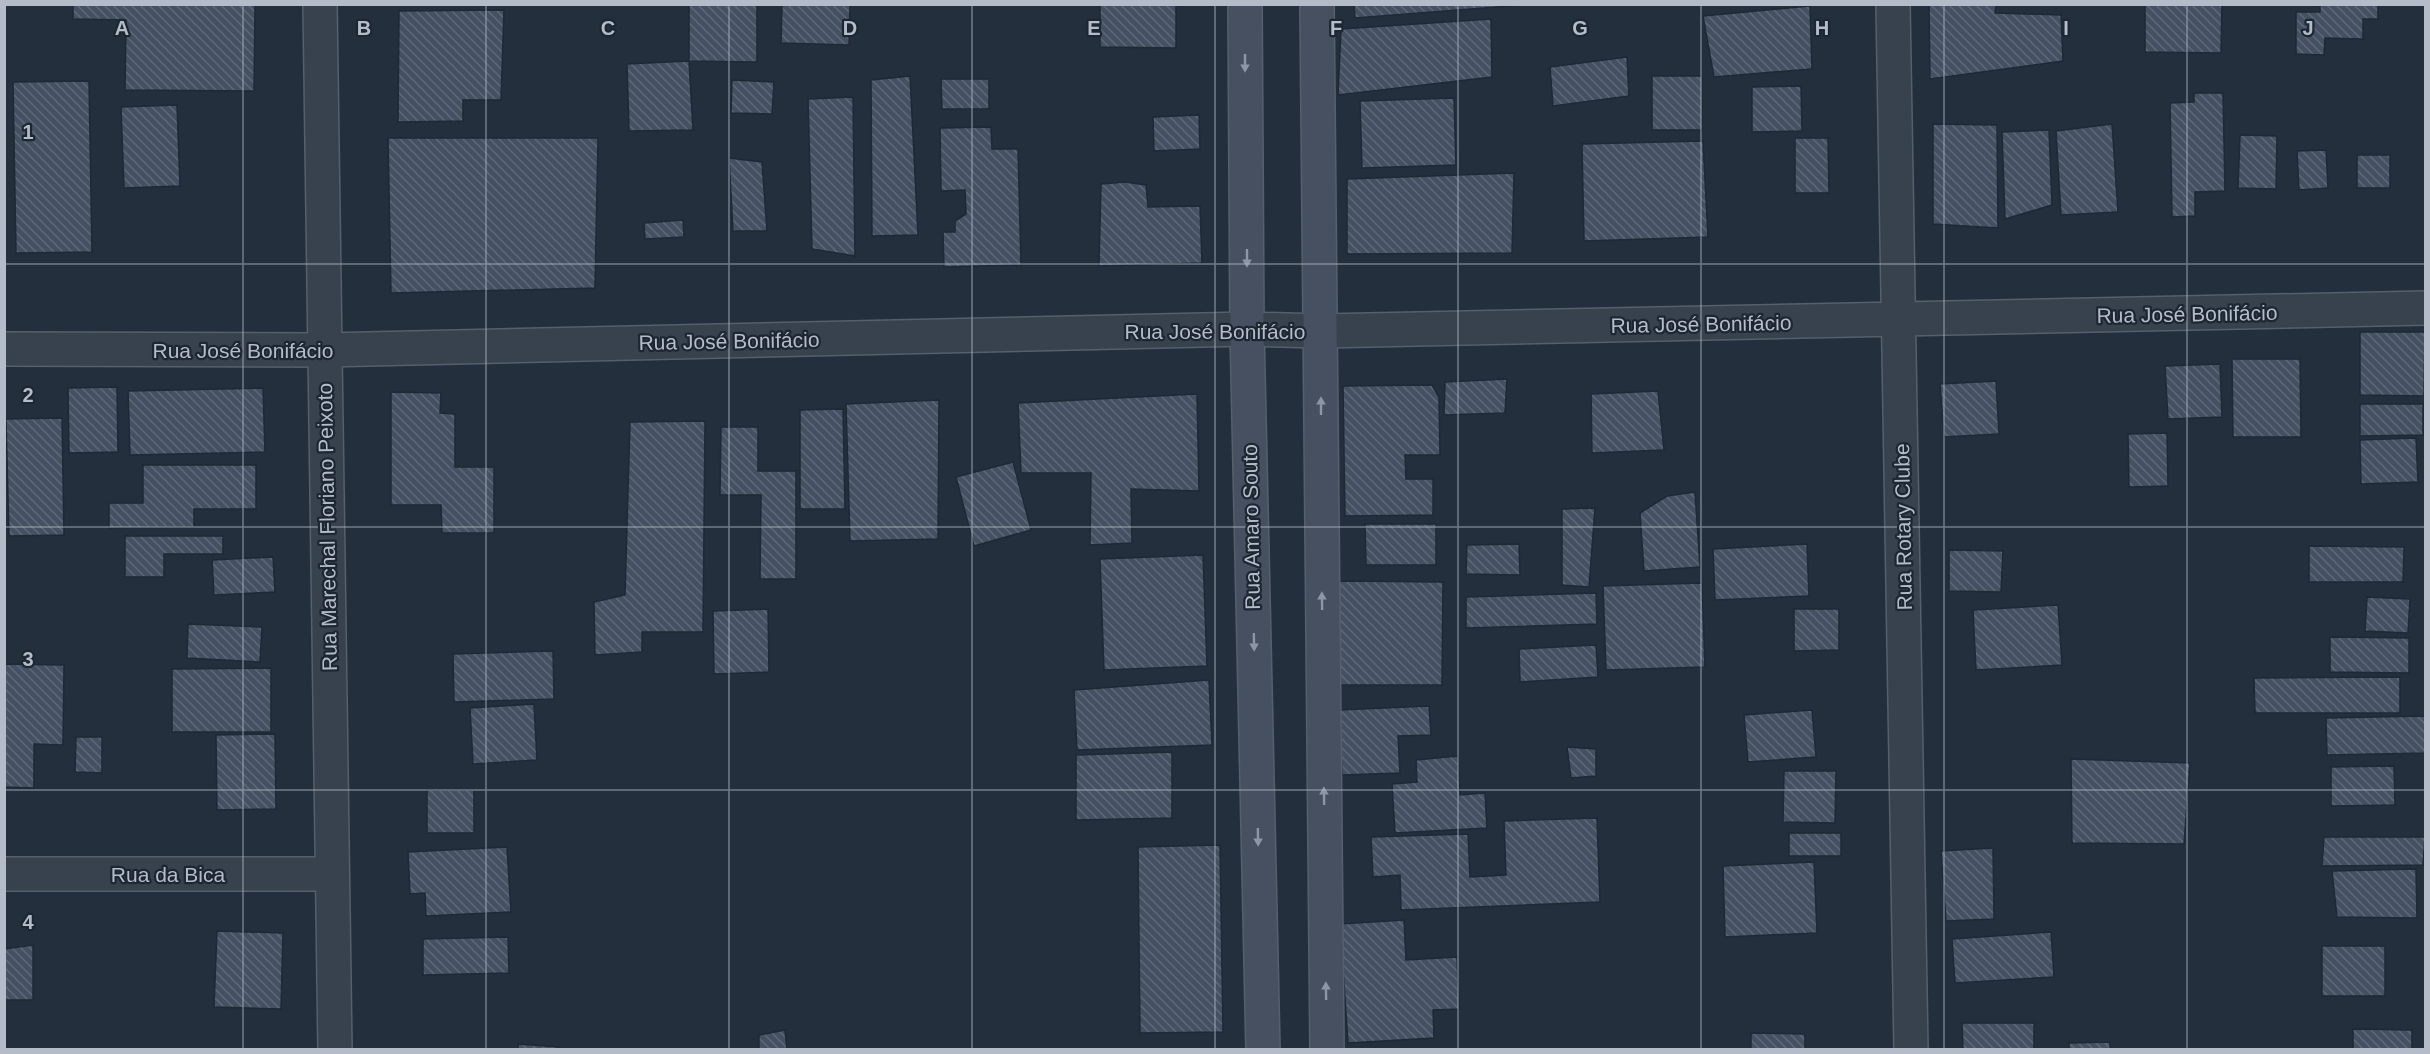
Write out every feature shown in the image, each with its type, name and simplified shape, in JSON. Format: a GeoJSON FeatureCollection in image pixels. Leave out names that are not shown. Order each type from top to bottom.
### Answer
{"type":"FeatureCollection","features":[{"type":"Feature","properties":{"kind":"street","name":"Rua Marechal Floriano Peixoto"},"geometry":{"type":"LineString","coordinates":[[320,4],[335,1050]]}},
{"type":"Feature","properties":{"kind":"street","name":"Rua Amaro Souto"},"geometry":{"type":"LineString","coordinates":[[1245,4],[1247,329],[1263,1050]]}},
{"type":"Feature","properties":{"kind":"street"},"geometry":{"type":"LineString","coordinates":[[1317,4],[1327,1050]]}},
{"type":"Feature","properties":{"kind":"street","name":"Rua Rotary Clube"},"geometry":{"type":"LineString","coordinates":[[1893,4],[1911,1050]]}},
{"type":"Feature","properties":{"kind":"street","name":"Rua José Bonifácio"},"geometry":{"type":"LineString","coordinates":[[4,349],[325,350],[1247,329],[1321,331],[1900,321],[2426,308]]}},
{"type":"Feature","properties":{"kind":"street","name":"Rua da Bica"},"geometry":{"type":"LineString","coordinates":[[4,874],[332,874]]}},
{"type":"Feature","properties":{"kind":"building"},"geometry":{"type":"Polygon","coordinates":[[[73,4],[255,4],[254,91],[125,90],[126,20],[73,19],[73,4]]]}},
{"type":"Feature","properties":{"kind":"building"},"geometry":{"type":"Polygon","coordinates":[[[689,4],[757,4],[757,62],[689,61],[689,4]]]}},
{"type":"Feature","properties":{"kind":"building"},"geometry":{"type":"Polygon","coordinates":[[[782,4],[850,4],[849,45],[781,43],[782,4]]]}},
{"type":"Feature","properties":{"kind":"building"},"geometry":{"type":"Polygon","coordinates":[[[1100,4],[1176,4],[1176,48],[1100,47],[1100,4]]]}},
{"type":"Feature","properties":{"kind":"building"},"geometry":{"type":"Polygon","coordinates":[[[1354,4],[1535,4],[1355,18],[1354,4]]]}},
{"type":"Feature","properties":{"kind":"building"},"geometry":{"type":"Polygon","coordinates":[[[1929,4],[1996,4],[1995,13],[2061,15],[2063,61],[1930,79],[1929,4]]]}},
{"type":"Feature","properties":{"kind":"building"},"geometry":{"type":"Polygon","coordinates":[[[2145,4],[2222,4],[2221,53],[2145,52],[2145,4]]]}},
{"type":"Feature","properties":{"kind":"building"},"geometry":{"type":"Polygon","coordinates":[[[2320,4],[2378,4],[2378,19],[2363,19],[2363,39],[2325,38],[2324,55],[2296,54],[2296,12],[2320,12],[2320,4]]]}},
{"type":"Feature","properties":{"kind":"building"},"geometry":{"type":"Polygon","coordinates":[[[1810,6],[1812,69],[1714,77],[1703,16],[1810,6]]]}},
{"type":"Feature","properties":{"kind":"building"},"geometry":{"type":"Polygon","coordinates":[[[504,10],[501,100],[463,100],[463,121],[398,122],[399,11],[504,10]]]}},
{"type":"Feature","properties":{"kind":"building"},"geometry":{"type":"Polygon","coordinates":[[[1491,19],[1492,77],[1338,95],[1341,29],[1491,19]]]}},
{"type":"Feature","properties":{"kind":"building"},"geometry":{"type":"Polygon","coordinates":[[[1627,57],[1629,96],[1553,106],[1550,67],[1627,57]]]}},
{"type":"Feature","properties":{"kind":"building"},"geometry":{"type":"Polygon","coordinates":[[[689,61],[693,130],[629,131],[627,64],[689,61]]]}},
{"type":"Feature","properties":{"kind":"building"},"geometry":{"type":"Polygon","coordinates":[[[910,76],[918,235],[872,236],[871,80],[910,76]]]}},
{"type":"Feature","properties":{"kind":"building"},"geometry":{"type":"Polygon","coordinates":[[[1652,76],[1702,76],[1702,130],[1652,130],[1652,76]]]}},
{"type":"Feature","properties":{"kind":"building"},"geometry":{"type":"Polygon","coordinates":[[[941,79],[989,79],[989,109],[942,109],[941,79]]]}},
{"type":"Feature","properties":{"kind":"building"},"geometry":{"type":"Polygon","coordinates":[[[732,80],[774,82],[772,114],[731,113],[732,80]]]}},
{"type":"Feature","properties":{"kind":"building"},"geometry":{"type":"Polygon","coordinates":[[[89,81],[92,252],[16,253],[13,82],[89,81]]]}},
{"type":"Feature","properties":{"kind":"building"},"geometry":{"type":"Polygon","coordinates":[[[1801,86],[1802,131],[1752,132],[1752,87],[1801,86]]]}},
{"type":"Feature","properties":{"kind":"building"},"geometry":{"type":"Polygon","coordinates":[[[2194,93],[2223,93],[2225,191],[2195,192],[2195,216],[2172,217],[2170,103],[2194,102],[2194,93]]]}},
{"type":"Feature","properties":{"kind":"building"},"geometry":{"type":"Polygon","coordinates":[[[853,97],[855,256],[812,249],[808,99],[853,97]]]}},
{"type":"Feature","properties":{"kind":"building"},"geometry":{"type":"Polygon","coordinates":[[[1454,98],[1456,165],[1362,168],[1360,101],[1454,98]]]}},
{"type":"Feature","properties":{"kind":"building"},"geometry":{"type":"Polygon","coordinates":[[[177,105],[180,186],[124,188],[121,107],[177,105]]]}},
{"type":"Feature","properties":{"kind":"building"},"geometry":{"type":"Polygon","coordinates":[[[1199,115],[1200,149],[1154,151],[1153,117],[1199,115]]]}},
{"type":"Feature","properties":{"kind":"building"},"geometry":{"type":"Polygon","coordinates":[[[1933,124],[1997,125],[1998,228],[1933,224],[1933,124]]]}},
{"type":"Feature","properties":{"kind":"building"},"geometry":{"type":"Polygon","coordinates":[[[2112,124],[2118,212],[2061,215],[2056,131],[2112,124]]]}},
{"type":"Feature","properties":{"kind":"building"},"geometry":{"type":"Polygon","coordinates":[[[991,127],[992,149],[1018,149],[1021,265],[944,267],[943,232],[955,232],[955,221],[966,214],[965,190],[941,191],[940,128],[991,127]]]}},
{"type":"Feature","properties":{"kind":"building"},"geometry":{"type":"Polygon","coordinates":[[[2049,130],[2052,205],[2005,219],[2002,132],[2049,130]]]}},
{"type":"Feature","properties":{"kind":"building"},"geometry":{"type":"Polygon","coordinates":[[[2240,135],[2277,136],[2276,189],[2238,188],[2240,135]]]}},
{"type":"Feature","properties":{"kind":"building"},"geometry":{"type":"Polygon","coordinates":[[[388,138],[598,138],[595,288],[391,293],[388,138]]]}},
{"type":"Feature","properties":{"kind":"building"},"geometry":{"type":"Polygon","coordinates":[[[1795,138],[1828,138],[1829,193],[1795,193],[1795,138]]]}},
{"type":"Feature","properties":{"kind":"building"},"geometry":{"type":"Polygon","coordinates":[[[1703,141],[1708,237],[1584,241],[1582,144],[1703,141]]]}},
{"type":"Feature","properties":{"kind":"building"},"geometry":{"type":"Polygon","coordinates":[[[2326,150],[2328,188],[2299,190],[2297,151],[2326,150]]]}},
{"type":"Feature","properties":{"kind":"building"},"geometry":{"type":"Polygon","coordinates":[[[2357,155],[2390,155],[2390,188],[2357,188],[2357,155]]]}},
{"type":"Feature","properties":{"kind":"building"},"geometry":{"type":"Polygon","coordinates":[[[729,158],[762,162],[767,231],[733,231],[729,158]]]}},
{"type":"Feature","properties":{"kind":"building"},"geometry":{"type":"Polygon","coordinates":[[[1514,173],[1512,253],[1347,254],[1347,179],[1514,173]]]}},
{"type":"Feature","properties":{"kind":"building"},"geometry":{"type":"Polygon","coordinates":[[[1125,182],[1146,185],[1148,207],[1200,206],[1202,263],[1099,266],[1101,184],[1125,182]]]}},
{"type":"Feature","properties":{"kind":"building"},"geometry":{"type":"Polygon","coordinates":[[[683,220],[684,237],[645,239],[644,223],[683,220]]]}},
{"type":"Feature","properties":{"kind":"building"},"geometry":{"type":"Polygon","coordinates":[[[2360,332],[2425,332],[2424,396],[2360,395],[2360,332]]]}},
{"type":"Feature","properties":{"kind":"building"},"geometry":{"type":"Polygon","coordinates":[[[2232,359],[2300,359],[2301,437],[2233,437],[2232,359]]]}},
{"type":"Feature","properties":{"kind":"building"},"geometry":{"type":"Polygon","coordinates":[[[2220,364],[2222,417],[2168,419],[2165,366],[2220,364]]]}},
{"type":"Feature","properties":{"kind":"building"},"geometry":{"type":"Polygon","coordinates":[[[1507,379],[1505,413],[1444,415],[1445,382],[1507,379]]]}},
{"type":"Feature","properties":{"kind":"building"},"geometry":{"type":"Polygon","coordinates":[[[1996,381],[1999,434],[1944,437],[1940,384],[1996,381]]]}},
{"type":"Feature","properties":{"kind":"building"},"geometry":{"type":"Polygon","coordinates":[[[1432,385],[1439,397],[1440,455],[1405,455],[1406,479],[1433,479],[1433,515],[1345,516],[1343,386],[1432,385]]]}},
{"type":"Feature","properties":{"kind":"building"},"geometry":{"type":"Polygon","coordinates":[[[117,387],[118,452],[69,453],[68,388],[117,387]]]}},
{"type":"Feature","properties":{"kind":"building"},"geometry":{"type":"Polygon","coordinates":[[[263,388],[265,452],[130,455],[128,391],[263,388]]]}},
{"type":"Feature","properties":{"kind":"building"},"geometry":{"type":"Polygon","coordinates":[[[1658,391],[1664,450],[1592,453],[1591,394],[1658,391]]]}},
{"type":"Feature","properties":{"kind":"building"},"geometry":{"type":"Polygon","coordinates":[[[391,392],[441,393],[440,413],[455,414],[455,467],[494,467],[494,533],[442,533],[441,505],[391,505],[391,392]]]}},
{"type":"Feature","properties":{"kind":"building"},"geometry":{"type":"Polygon","coordinates":[[[1197,394],[1199,491],[1131,489],[1132,543],[1090,545],[1091,473],[1021,473],[1018,403],[1197,394]]]}},
{"type":"Feature","properties":{"kind":"building"},"geometry":{"type":"Polygon","coordinates":[[[939,400],[938,539],[850,541],[846,404],[939,400]]]}},
{"type":"Feature","properties":{"kind":"building"},"geometry":{"type":"Polygon","coordinates":[[[2360,404],[2423,404],[2423,435],[2360,436],[2360,404]]]}},
{"type":"Feature","properties":{"kind":"building"},"geometry":{"type":"Polygon","coordinates":[[[843,409],[845,509],[800,509],[800,410],[843,409]]]}},
{"type":"Feature","properties":{"kind":"building"},"geometry":{"type":"Polygon","coordinates":[[[62,418],[64,535],[9,536],[6,419],[62,418]]]}},
{"type":"Feature","properties":{"kind":"building"},"geometry":{"type":"Polygon","coordinates":[[[705,421],[703,632],[642,632],[642,652],[595,655],[594,602],[625,595],[630,422],[705,421]]]}},
{"type":"Feature","properties":{"kind":"building"},"geometry":{"type":"Polygon","coordinates":[[[721,427],[758,427],[758,471],[796,471],[796,579],[760,579],[761,495],[720,495],[721,427]]]}},
{"type":"Feature","properties":{"kind":"building"},"geometry":{"type":"Polygon","coordinates":[[[2167,433],[2168,486],[2129,487],[2128,434],[2167,433]]]}},
{"type":"Feature","properties":{"kind":"building"},"geometry":{"type":"Polygon","coordinates":[[[2416,438],[2418,482],[2361,484],[2360,440],[2416,438]]]}},
{"type":"Feature","properties":{"kind":"building"},"geometry":{"type":"Polygon","coordinates":[[[1013,462],[1031,530],[974,546],[956,477],[1013,462]]]}},
{"type":"Feature","properties":{"kind":"building"},"geometry":{"type":"Polygon","coordinates":[[[143,465],[256,465],[256,509],[194,509],[194,527],[109,528],[109,503],[143,503],[143,465]]]}},
{"type":"Feature","properties":{"kind":"building"},"geometry":{"type":"Polygon","coordinates":[[[1695,492],[1700,567],[1644,571],[1640,513],[1667,496],[1695,492]]]}},
{"type":"Feature","properties":{"kind":"building"},"geometry":{"type":"Polygon","coordinates":[[[1595,508],[1589,587],[1562,585],[1562,509],[1595,508]]]}},
{"type":"Feature","properties":{"kind":"building"},"geometry":{"type":"Polygon","coordinates":[[[1365,524],[1436,524],[1436,565],[1366,565],[1365,524]]]}},
{"type":"Feature","properties":{"kind":"building"},"geometry":{"type":"Polygon","coordinates":[[[125,536],[223,536],[223,554],[164,554],[164,577],[125,577],[125,536]]]}},
{"type":"Feature","properties":{"kind":"building"},"geometry":{"type":"Polygon","coordinates":[[[1519,544],[1520,575],[1466,574],[1467,545],[1519,544]]]}},
{"type":"Feature","properties":{"kind":"building"},"geometry":{"type":"Polygon","coordinates":[[[1807,544],[1809,596],[1715,600],[1713,549],[1807,544]]]}},
{"type":"Feature","properties":{"kind":"building"},"geometry":{"type":"Polygon","coordinates":[[[2309,546],[2404,547],[2403,582],[2309,582],[2309,546]]]}},
{"type":"Feature","properties":{"kind":"building"},"geometry":{"type":"Polygon","coordinates":[[[1949,550],[2003,551],[2001,592],[1949,591],[1949,550]]]}},
{"type":"Feature","properties":{"kind":"building"},"geometry":{"type":"Polygon","coordinates":[[[1203,555],[1207,666],[1104,670],[1100,559],[1203,555]]]}},
{"type":"Feature","properties":{"kind":"building"},"geometry":{"type":"Polygon","coordinates":[[[273,557],[275,592],[214,595],[212,560],[273,557]]]}},
{"type":"Feature","properties":{"kind":"building"},"geometry":{"type":"Polygon","coordinates":[[[1336,581],[1443,582],[1442,685],[1335,685],[1336,581]]]}},
{"type":"Feature","properties":{"kind":"building"},"geometry":{"type":"Polygon","coordinates":[[[1702,583],[1705,667],[1606,670],[1603,586],[1702,583]]]}},
{"type":"Feature","properties":{"kind":"building"},"geometry":{"type":"Polygon","coordinates":[[[1596,593],[1597,624],[1466,628],[1466,597],[1596,593]]]}},
{"type":"Feature","properties":{"kind":"building"},"geometry":{"type":"Polygon","coordinates":[[[2367,597],[2410,599],[2408,633],[2365,631],[2367,597]]]}},
{"type":"Feature","properties":{"kind":"building"},"geometry":{"type":"Polygon","coordinates":[[[2058,605],[2062,665],[1976,670],[1973,610],[2058,605]]]}},
{"type":"Feature","properties":{"kind":"building"},"geometry":{"type":"Polygon","coordinates":[[[768,609],[769,672],[714,674],[713,611],[768,609]]]}},
{"type":"Feature","properties":{"kind":"building"},"geometry":{"type":"Polygon","coordinates":[[[1794,609],[1839,609],[1839,650],[1794,651],[1794,609]]]}},
{"type":"Feature","properties":{"kind":"building"},"geometry":{"type":"Polygon","coordinates":[[[188,624],[262,627],[260,662],[187,658],[188,624]]]}},
{"type":"Feature","properties":{"kind":"building"},"geometry":{"type":"Polygon","coordinates":[[[2330,637],[2409,638],[2409,673],[2330,672],[2330,637]]]}},
{"type":"Feature","properties":{"kind":"building"},"geometry":{"type":"Polygon","coordinates":[[[1596,645],[1598,677],[1520,682],[1519,649],[1596,645]]]}},
{"type":"Feature","properties":{"kind":"building"},"geometry":{"type":"Polygon","coordinates":[[[553,651],[554,699],[454,702],[453,654],[553,651]]]}},
{"type":"Feature","properties":{"kind":"building"},"geometry":{"type":"Polygon","coordinates":[[[4,664],[64,665],[63,745],[34,744],[34,788],[4,787],[4,664]]]}},
{"type":"Feature","properties":{"kind":"building"},"geometry":{"type":"Polygon","coordinates":[[[271,668],[271,732],[172,732],[172,669],[271,668]]]}},
{"type":"Feature","properties":{"kind":"building"},"geometry":{"type":"Polygon","coordinates":[[[2400,677],[2400,713],[2255,713],[2254,678],[2400,677]]]}},
{"type":"Feature","properties":{"kind":"building"},"geometry":{"type":"Polygon","coordinates":[[[1209,680],[1212,745],[1077,750],[1074,690],[1209,680]]]}},
{"type":"Feature","properties":{"kind":"building"},"geometry":{"type":"Polygon","coordinates":[[[534,704],[537,760],[473,764],[470,708],[534,704]]]}},
{"type":"Feature","properties":{"kind":"building"},"geometry":{"type":"Polygon","coordinates":[[[1429,706],[1431,735],[1398,736],[1400,773],[1342,775],[1339,710],[1429,706]]]}},
{"type":"Feature","properties":{"kind":"building"},"geometry":{"type":"Polygon","coordinates":[[[1812,710],[1816,757],[1748,762],[1744,715],[1812,710]]]}},
{"type":"Feature","properties":{"kind":"building"},"geometry":{"type":"Polygon","coordinates":[[[2426,716],[2426,753],[2327,755],[2326,718],[2426,716]]]}},
{"type":"Feature","properties":{"kind":"building"},"geometry":{"type":"Polygon","coordinates":[[[275,734],[276,809],[217,810],[216,735],[275,734]]]}},
{"type":"Feature","properties":{"kind":"building"},"geometry":{"type":"Polygon","coordinates":[[[76,737],[102,737],[102,773],[75,772],[76,737]]]}},
{"type":"Feature","properties":{"kind":"building"},"geometry":{"type":"Polygon","coordinates":[[[1567,747],[1596,749],[1596,776],[1571,778],[1567,747]]]}},
{"type":"Feature","properties":{"kind":"building"},"geometry":{"type":"Polygon","coordinates":[[[1172,752],[1172,818],[1076,820],[1076,755],[1172,752]]]}},
{"type":"Feature","properties":{"kind":"building"},"geometry":{"type":"Polygon","coordinates":[[[1458,756],[1460,795],[1485,793],[1487,828],[1395,833],[1392,784],[1417,782],[1416,760],[1458,756]]]}},
{"type":"Feature","properties":{"kind":"building"},"geometry":{"type":"Polygon","coordinates":[[[2071,759],[2190,763],[2184,844],[2072,843],[2071,759]]]}},
{"type":"Feature","properties":{"kind":"building"},"geometry":{"type":"Polygon","coordinates":[[[2394,766],[2395,805],[2331,806],[2331,767],[2394,766]]]}},
{"type":"Feature","properties":{"kind":"building"},"geometry":{"type":"Polygon","coordinates":[[[1784,771],[1836,771],[1835,823],[1783,822],[1784,771]]]}},
{"type":"Feature","properties":{"kind":"building"},"geometry":{"type":"Polygon","coordinates":[[[427,790],[474,790],[474,833],[427,833],[427,790]]]}},
{"type":"Feature","properties":{"kind":"building"},"geometry":{"type":"Polygon","coordinates":[[[1597,818],[1600,902],[1401,910],[1400,875],[1373,877],[1371,837],[1468,834],[1470,877],[1506,875],[1504,821],[1597,818]]]}},
{"type":"Feature","properties":{"kind":"building"},"geometry":{"type":"Polygon","coordinates":[[[1789,833],[1841,833],[1841,856],[1789,856],[1789,833]]]}},
{"type":"Feature","properties":{"kind":"building"},"geometry":{"type":"Polygon","coordinates":[[[2324,837],[2425,837],[2423,865],[2322,866],[2324,837]]]}},
{"type":"Feature","properties":{"kind":"building"},"geometry":{"type":"Polygon","coordinates":[[[1220,845],[1223,1032],[1140,1033],[1138,847],[1220,845]]]}},
{"type":"Feature","properties":{"kind":"building"},"geometry":{"type":"Polygon","coordinates":[[[507,847],[511,912],[426,916],[425,893],[410,894],[408,852],[507,847]]]}},
{"type":"Feature","properties":{"kind":"building"},"geometry":{"type":"Polygon","coordinates":[[[1993,848],[1994,919],[1946,921],[1941,851],[1993,848]]]}},
{"type":"Feature","properties":{"kind":"building"},"geometry":{"type":"Polygon","coordinates":[[[1814,862],[1817,933],[1725,937],[1723,866],[1814,862]]]}},
{"type":"Feature","properties":{"kind":"building"},"geometry":{"type":"Polygon","coordinates":[[[2416,869],[2417,918],[2337,917],[2332,871],[2416,869]]]}},
{"type":"Feature","properties":{"kind":"building"},"geometry":{"type":"Polygon","coordinates":[[[1404,920],[1406,960],[1457,957],[1459,1009],[1433,1010],[1434,1038],[1348,1043],[1340,924],[1404,920]]]}},
{"type":"Feature","properties":{"kind":"building"},"geometry":{"type":"Polygon","coordinates":[[[217,931],[283,933],[281,1009],[214,1007],[217,931]]]}},
{"type":"Feature","properties":{"kind":"building"},"geometry":{"type":"Polygon","coordinates":[[[2051,932],[2054,977],[1955,983],[1952,939],[2051,932]]]}},
{"type":"Feature","properties":{"kind":"building"},"geometry":{"type":"Polygon","coordinates":[[[508,937],[509,973],[423,975],[423,939],[508,937]]]}},
{"type":"Feature","properties":{"kind":"building"},"geometry":{"type":"Polygon","coordinates":[[[33,945],[33,1000],[4,1000],[4,949],[33,945]]]}},
{"type":"Feature","properties":{"kind":"building"},"geometry":{"type":"Polygon","coordinates":[[[2322,946],[2385,946],[2385,996],[2322,996],[2322,946]]]}},
{"type":"Feature","properties":{"kind":"building"},"geometry":{"type":"Polygon","coordinates":[[[1962,1023],[2034,1023],[2034,1050],[1963,1050],[1962,1023]]]}},
{"type":"Feature","properties":{"kind":"building"},"geometry":{"type":"Polygon","coordinates":[[[2353,1029],[2412,1030],[2412,1050],[2353,1050],[2353,1029]]]}},
{"type":"Feature","properties":{"kind":"building"},"geometry":{"type":"Polygon","coordinates":[[[785,1030],[787,1050],[759,1050],[759,1035],[785,1030]]]}},
{"type":"Feature","properties":{"kind":"building"},"geometry":{"type":"Polygon","coordinates":[[[1751,1033],[1805,1034],[1805,1050],[1751,1050],[1751,1033]]]}},
{"type":"Feature","properties":{"kind":"building"},"geometry":{"type":"Polygon","coordinates":[[[2110,1042],[2110,1050],[2069,1050],[2069,1043],[2110,1042]]]}},
{"type":"Feature","properties":{"kind":"building"},"geometry":{"type":"Polygon","coordinates":[[[518,1044],[558,1047],[558,1050],[518,1050],[518,1044]]]}}]}
